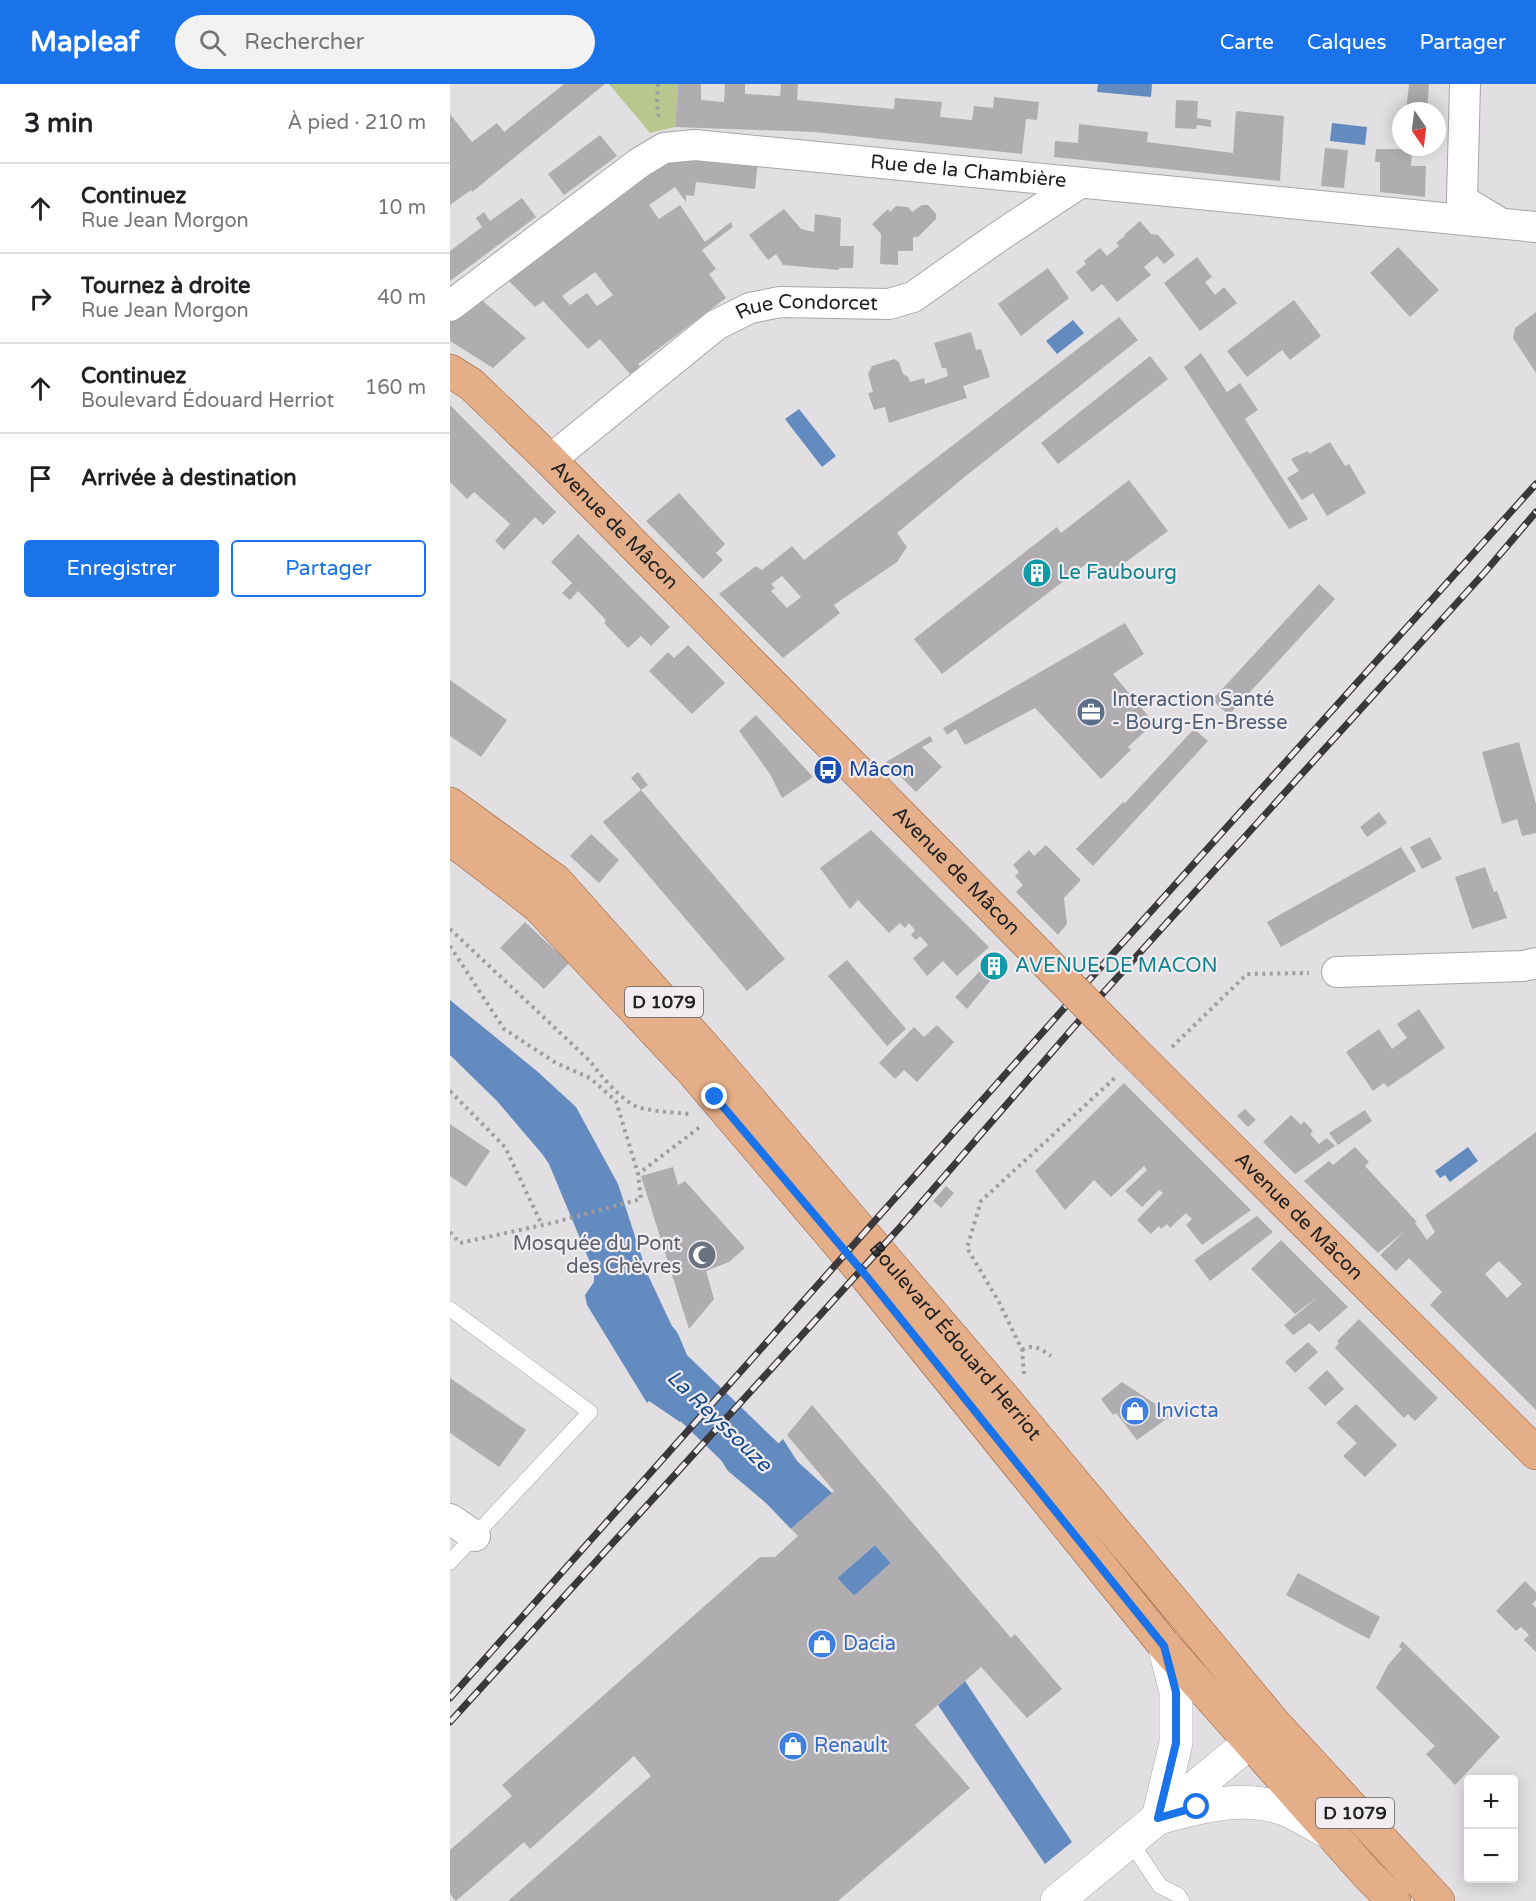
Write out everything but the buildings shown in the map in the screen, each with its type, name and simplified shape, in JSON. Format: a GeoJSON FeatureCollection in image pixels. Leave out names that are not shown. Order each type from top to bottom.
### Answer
{"type":"FeatureCollection","features":[{"type":"Feature","properties":{"kind":"main road","name":"Avenue de Mâcon"},"geometry":{"type":"LineString","coordinates":[[450,371],[471,384],[550,460],[1536,1454]]}},
{"type":"Feature","properties":{"kind":"main road","name":"Boulevard Édouard Herriot"},"geometry":{"type":"LineString","coordinates":[[450,804],[556,881],[713,1057],[947,1330],[1262,1733],[1332,1834],[1394,1901]]}},
{"type":"Feature","properties":{"kind":"main road","name":"Boulevard Édouard Herriot"},"geometry":{"type":"LineString","coordinates":[[450,838],[538,906],[694,1073],[720,1114],[867,1277],[1164,1646],[1262,1733],[1438,1901]]}},
{"type":"Feature","properties":{"kind":"street"},"geometry":{"type":"LineString","coordinates":[[1465,84],[1462,200],[1502,224]]}},
{"type":"Feature","properties":{"kind":"street","name":"Rue de la Chambière"},"geometry":{"type":"LineString","coordinates":[[450,306],[639,163],[664,148],[695,145],[1536,227]]}},
{"type":"Feature","properties":{"kind":"street","name":"Rue Condorcet"},"geometry":{"type":"LineString","coordinates":[[550,460],[716,326],[750,308],[780,302],[889,304],[913,297],[1080,183]]}},
{"type":"Feature","properties":{"kind":"street"},"geometry":{"type":"LineString","coordinates":[[1337,972],[1523,966],[1536,963]]}},
{"type":"Feature","properties":{"kind":"street"},"geometry":{"type":"LineString","coordinates":[[450,1519],[475,1536]]}},
{"type":"Feature","properties":{"kind":"street"},"geometry":{"type":"LineString","coordinates":[[1158,1818],[1176,1743],[1176,1692],[1164,1646]]}},
{"type":"Feature","properties":{"kind":"street"},"geometry":{"type":"LineString","coordinates":[[1057,1901],[1262,1733]]}},
{"type":"Feature","properties":{"kind":"street"},"geometry":{"type":"LineString","coordinates":[[1158,1818],[1197,1807],[1250,1801],[1287,1810],[1332,1834]]}},
{"type":"Feature","properties":{"kind":"lane"},"geometry":{"type":"LineString","coordinates":[[450,1309],[590,1413],[450,1562]]}},
{"type":"Feature","properties":{"kind":"lane"},"geometry":{"type":"LineString","coordinates":[[1120,1849],[1160,1886],[1178,1895],[1182,1901]]}},
{"type":"Feature","properties":{"kind":"path"},"geometry":{"type":"LineString","coordinates":[[450,928],[590,1060],[600,1076],[639,1108],[720,1114]]}},
{"type":"Feature","properties":{"kind":"path"},"geometry":{"type":"LineString","coordinates":[[450,946],[504,1029],[556,1063],[590,1078],[616,1101],[638,1174],[641,1199],[552,1223],[460,1243],[450,1231]]}},
{"type":"Feature","properties":{"kind":"path"},"geometry":{"type":"LineString","coordinates":[[1024,1381],[1022,1350],[999,1302],[967,1248],[981,1201],[1139,1056],[1247,974],[1337,972]]}},
{"type":"Feature","properties":{"kind":"path"},"geometry":{"type":"LineString","coordinates":[[450,1091],[505,1146],[542,1225]]}},
{"type":"Feature","properties":{"kind":"path"},"geometry":{"type":"LineString","coordinates":[[638,1174],[720,1114]]}},
{"type":"Feature","properties":{"kind":"path"},"geometry":{"type":"LineString","coordinates":[[1022,1350],[1032,1346],[1037,1347],[1051,1356]]}},
{"type":"Feature","properties":{"kind":"green space"},"geometry":{"type":"Polygon","coordinates":[[[609,84],[678,84],[675,127],[650,133],[609,84]]]}},
{"type":"Feature","properties":{"kind":"water"},"geometry":{"type":"Polygon","coordinates":[[[1098,84],[1152,84],[1151,97],[1097,92],[1098,84]]]}},
{"type":"Feature","properties":{"kind":"water"},"geometry":{"type":"Polygon","coordinates":[[[1332,123],[1367,127],[1365,145],[1330,141],[1332,123]]]}},
{"type":"Feature","properties":{"kind":"water"},"geometry":{"type":"Polygon","coordinates":[[[1073,320],[1084,333],[1057,354],[1046,341],[1073,320]]]}},
{"type":"Feature","properties":{"kind":"water"},"geometry":{"type":"Polygon","coordinates":[[[799,409],[836,456],[822,467],[785,419],[799,409]]]}},
{"type":"Feature","properties":{"kind":"water"},"geometry":{"type":"Polygon","coordinates":[[[450,1000],[538,1072],[576,1107],[618,1184],[647,1273],[682,1352],[690,1366],[712,1387],[680,1422],[649,1401],[647,1403],[587,1305],[585,1295],[594,1282],[594,1272],[549,1164],[497,1101],[450,1055],[450,1000]]]}},
{"type":"Feature","properties":{"kind":"water"},"geometry":{"type":"Polygon","coordinates":[[[1468,1147],[1478,1161],[1450,1182],[1445,1175],[1440,1178],[1435,1171],[1468,1147]]]}},
{"type":"Feature","properties":{"kind":"water"},"geometry":{"type":"Polygon","coordinates":[[[738,1411],[775,1447],[783,1439],[797,1461],[832,1493],[791,1529],[766,1503],[728,1471],[710,1443],[738,1411]]]}},
{"type":"Feature","properties":{"kind":"water"},"geometry":{"type":"Polygon","coordinates":[[[875,1545],[891,1563],[854,1596],[837,1578],[875,1545]]]}},
{"type":"Feature","properties":{"kind":"water"},"geometry":{"type":"Polygon","coordinates":[[[965,1681],[1072,1842],[1045,1864],[938,1705],[965,1681]]]}},
{"type":"Feature","properties":{"kind":"waterway","name":"La Reyssouze"},"geometry":{"type":"LineString","coordinates":[[655,1346],[665,1370],[776,1477]]}},
{"type":"Feature","properties":{"kind":"railway"},"geometry":{"type":"LineString","coordinates":[[450,1698],[1091,978],[1536,484]]}},
{"type":"Feature","properties":{"kind":"railway"},"geometry":{"type":"LineString","coordinates":[[450,1722],[902,1225],[1105,991],[1485,572],[1536,512]]}},
{"type":"Feature","properties":{"kind":"place","name":"Le Faubourg"},"geometry":{"type":"Point","coordinates":[1037,573]}},
{"type":"Feature","properties":{"kind":"place","name":"Interaction Santé - Bourg-En-Bresse"},"geometry":{"type":"Point","coordinates":[1091,712]}},
{"type":"Feature","properties":{"kind":"place","name":"Mâcon"},"geometry":{"type":"Point","coordinates":[828,770]}},
{"type":"Feature","properties":{"kind":"place","name":"AVENUE DE MACON"},"geometry":{"type":"Point","coordinates":[994,966]}},
{"type":"Feature","properties":{"kind":"place","name":"Mosquée du Pont des Chèvres"},"geometry":{"type":"Point","coordinates":[702,1255]}},
{"type":"Feature","properties":{"kind":"place","name":"Invicta"},"geometry":{"type":"Point","coordinates":[1135,1411]}},
{"type":"Feature","properties":{"kind":"place","name":"Dacia"},"geometry":{"type":"Point","coordinates":[822,1644]}},
{"type":"Feature","properties":{"kind":"place","name":"Renault"},"geometry":{"type":"Point","coordinates":[793,1746]}},
{"type":"Feature","properties":{"kind":"route"},"geometry":{"type":"LineString","coordinates":[[715,1097],[867,1277],[1164,1646],[1176,1692],[1176,1743],[1158,1818],[1197,1807]]}}]}
